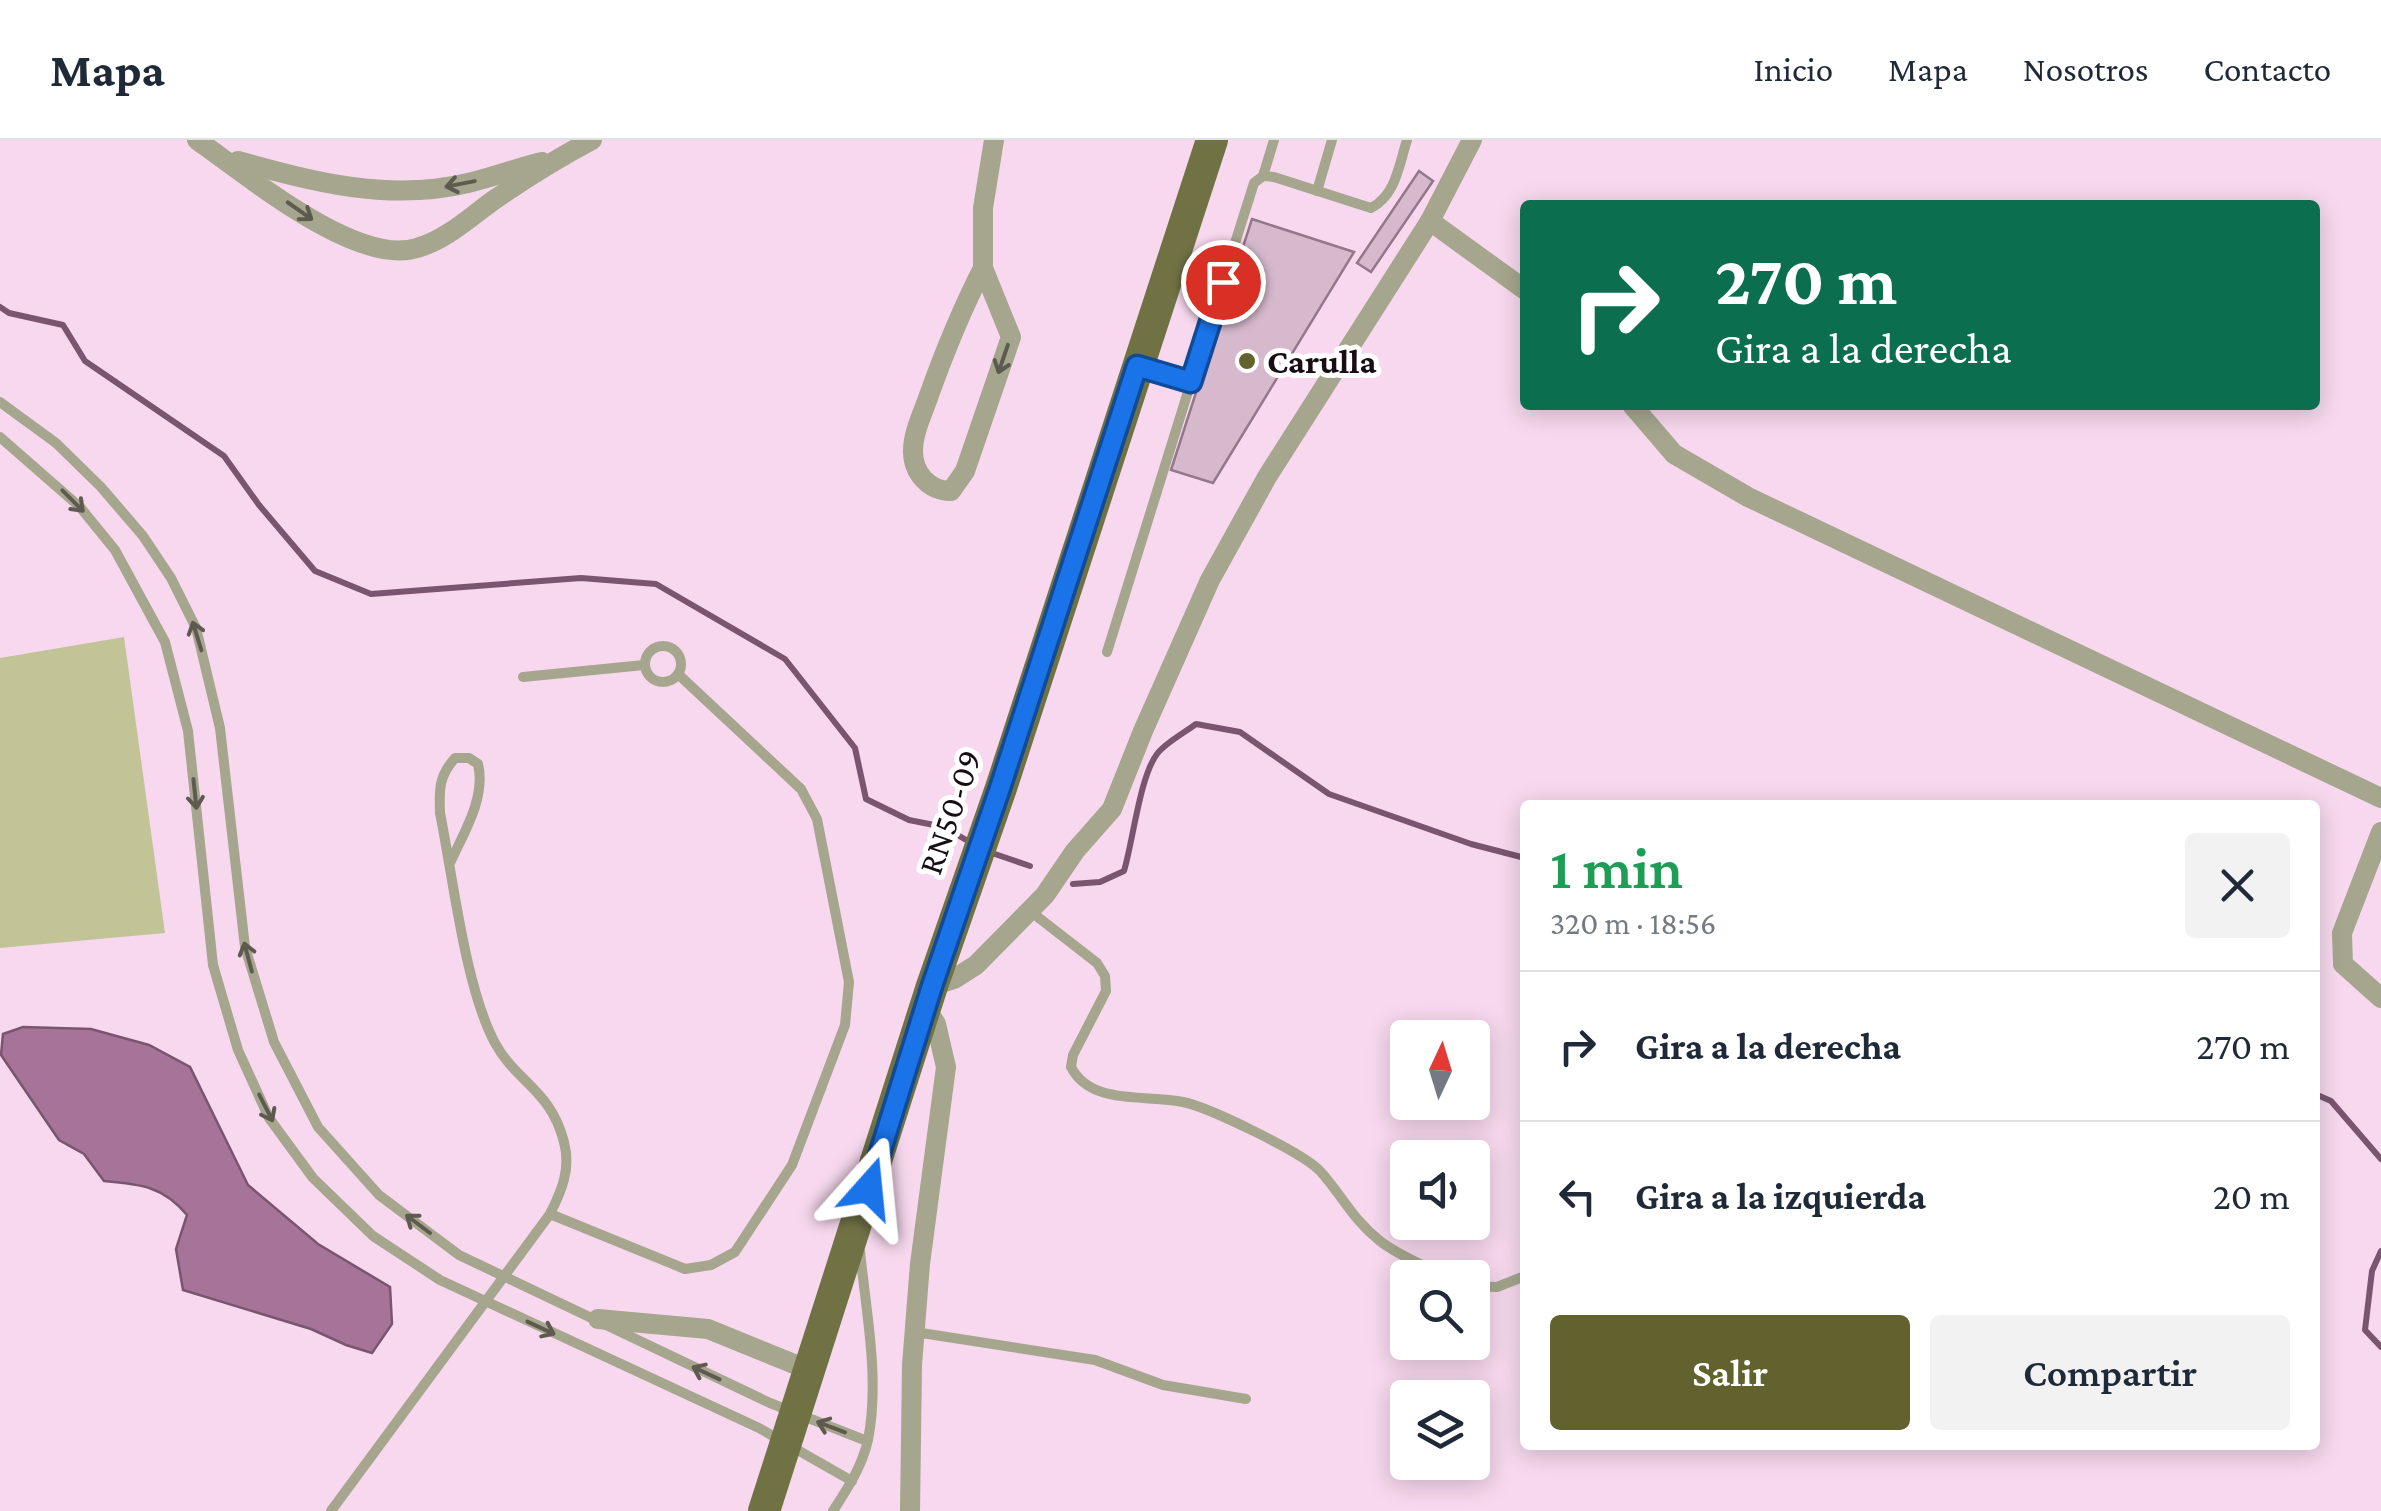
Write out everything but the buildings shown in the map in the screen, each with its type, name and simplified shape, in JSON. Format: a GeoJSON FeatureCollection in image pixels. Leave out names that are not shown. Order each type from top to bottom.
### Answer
{"type":"FeatureCollection","features":[{"type":"Feature","properties":{"kind":"main road","name":"RN50-09"},"geometry":{"type":"LineString","coordinates":[[764,1511],[929,996],[1212,140]]}},
{"type":"Feature","properties":{"kind":"street"},"geometry":{"type":"LineString","coordinates":[[197,140],[318,224],[360,244],[388,250],[415,249],[448,233],[552,150]]}},
{"type":"Feature","properties":{"kind":"street"},"geometry":{"type":"LineString","coordinates":[[220,156],[319,184],[425,190],[466,184],[552,150],[592,140]]}},
{"type":"Feature","properties":{"kind":"street"},"geometry":{"type":"LineString","coordinates":[[983,268],[957,318],[916,434],[915,466],[928,484],[942,491],[952,491],[965,471],[1011,337],[983,268],[984,208],[994,140]]}},
{"type":"Feature","properties":{"kind":"street"},"geometry":{"type":"LineString","coordinates":[[910,1511],[920,1264],[946,1066],[929,996],[976,965],[1029,910],[1112,809],[1142,731],[1220,563],[1267,477],[1430,221],[1472,140]]}},
{"type":"Feature","properties":{"kind":"street"},"geometry":{"type":"LineString","coordinates":[[1430,221],[1520,286]]}},
{"type":"Feature","properties":{"kind":"street"},"geometry":{"type":"LineString","coordinates":[[1636,410],[1674,454],[1748,498],[2381,798]]}},
{"type":"Feature","properties":{"kind":"street"},"geometry":{"type":"LineString","coordinates":[[2381,832],[2342,934],[2343,964],[2381,998]]}},
{"type":"Feature","properties":{"kind":"street"},"geometry":{"type":"LineString","coordinates":[[598,1320],[708,1329],[809,1370]]}},
{"type":"Feature","properties":{"kind":"lane"},"geometry":{"type":"LineString","coordinates":[[1107,652],[1254,183],[1263,176],[1274,140]]}},
{"type":"Feature","properties":{"kind":"lane"},"geometry":{"type":"LineString","coordinates":[[1317,191],[1332,140]]}},
{"type":"Feature","properties":{"kind":"lane"},"geometry":{"type":"LineString","coordinates":[[1263,176],[1371,208],[1390,193],[1407,140]]}},
{"type":"Feature","properties":{"kind":"lane"},"geometry":{"type":"LineString","coordinates":[[1137,366],[1191,382]]}},
{"type":"Feature","properties":{"kind":"lane"},"geometry":{"type":"LineString","coordinates":[[0,402],[56,443],[101,486],[143,536],[171,578],[196,628],[220,728],[245,947],[274,1042],[318,1127],[379,1194],[459,1255],[598,1320],[790,1428],[852,1481]]}},
{"type":"Feature","properties":{"kind":"lane"},"geometry":{"type":"LineString","coordinates":[[0,436],[92,521],[115,550],[165,642],[188,732],[213,965],[238,1050],[269,1118],[313,1178],[372,1236],[440,1280],[483,1302],[790,1428],[868,1441]]}},
{"type":"Feature","properties":{"kind":"lane"},"geometry":{"type":"LineString","coordinates":[[666,646],[681,661],[679,675],[660,682],[649,676],[644,665],[648,654],[666,646]]}},
{"type":"Feature","properties":{"kind":"lane"},"geometry":{"type":"LineString","coordinates":[[523,677],[644,665]]}},
{"type":"Feature","properties":{"kind":"lane"},"geometry":{"type":"LineString","coordinates":[[550,1214],[685,1269],[710,1265],[735,1252],[792,1165],[845,1025],[850,982],[817,819],[800,789],[679,675]]}},
{"type":"Feature","properties":{"kind":"lane"},"geometry":{"type":"LineString","coordinates":[[331,1511],[550,1214],[566,1180],[566,1146],[554,1111],[496,1046],[472,974],[450,863],[440,812],[439,787],[444,771],[455,758],[469,758],[478,764],[478,800],[450,863]]}},
{"type":"Feature","properties":{"kind":"lane"},"geometry":{"type":"LineString","coordinates":[[1029,910],[1097,963],[1105,976],[1106,990],[1073,1055],[1071,1067],[1076,1078],[1106,1093],[1188,1103],[1299,1154],[1319,1170],[1347,1209],[1384,1244],[1414,1260]]}},
{"type":"Feature","properties":{"kind":"lane"},"geometry":{"type":"LineString","coordinates":[[833,1511],[852,1481],[868,1441],[872,1400],[857,1224]]}},
{"type":"Feature","properties":{"kind":"lane"},"geometry":{"type":"LineString","coordinates":[[1490,1287],[1520,1278]]}},
{"type":"Feature","properties":{"kind":"lane"},"geometry":{"type":"LineString","coordinates":[[915,1332],[1094,1360],[1163,1386],[1246,1399]]}},
{"type":"Feature","properties":{"kind":"green space"},"geometry":{"type":"Polygon","coordinates":[[[124,637],[165,933],[0,948],[0,658],[124,637]]]}},
{"type":"Feature","properties":{"kind":"shaded area"},"geometry":{"type":"Polygon","coordinates":[[[23,1027],[91,1029],[149,1045],[190,1067],[248,1185],[318,1244],[390,1287],[392,1324],[372,1353],[311,1329],[183,1290],[176,1249],[187,1215],[160,1192],[104,1181],[84,1154],[59,1140],[1,1055],[3,1034],[23,1027]]]}},
{"type":"Feature","properties":{"kind":"waterway"},"geometry":{"type":"LineString","coordinates":[[0,307],[9,313],[63,325],[85,361],[224,456],[315,571],[371,594],[581,578],[656,584],[785,659],[855,748],[866,799],[909,820],[944,827],[973,844]]}},
{"type":"Feature","properties":{"kind":"waterway"},"geometry":{"type":"LineString","coordinates":[[1073,884],[1100,882],[1124,871],[1151,764],[1165,746],[1196,724],[1240,732],[1329,794],[1471,844],[1520,857]]}},
{"type":"Feature","properties":{"kind":"waterway"},"geometry":{"type":"LineString","coordinates":[[989,852],[1030,866]]}},
{"type":"Feature","properties":{"kind":"waterway"},"geometry":{"type":"LineString","coordinates":[[2320,1096],[2331,1101],[2381,1159]]}},
{"type":"Feature","properties":{"kind":"waterway"},"geometry":{"type":"LineString","coordinates":[[2381,1251],[2372,1271],[2365,1330],[2381,1347]]}},
{"type":"Feature","properties":{"kind":"place","name":"Carulla"},"geometry":{"type":"Point","coordinates":[1247,361]}},
{"type":"Feature","properties":{"kind":"route"},"geometry":{"type":"LineString","coordinates":[[869,1188],[1137,366],[1191,382],[1223,282]]}}]}
